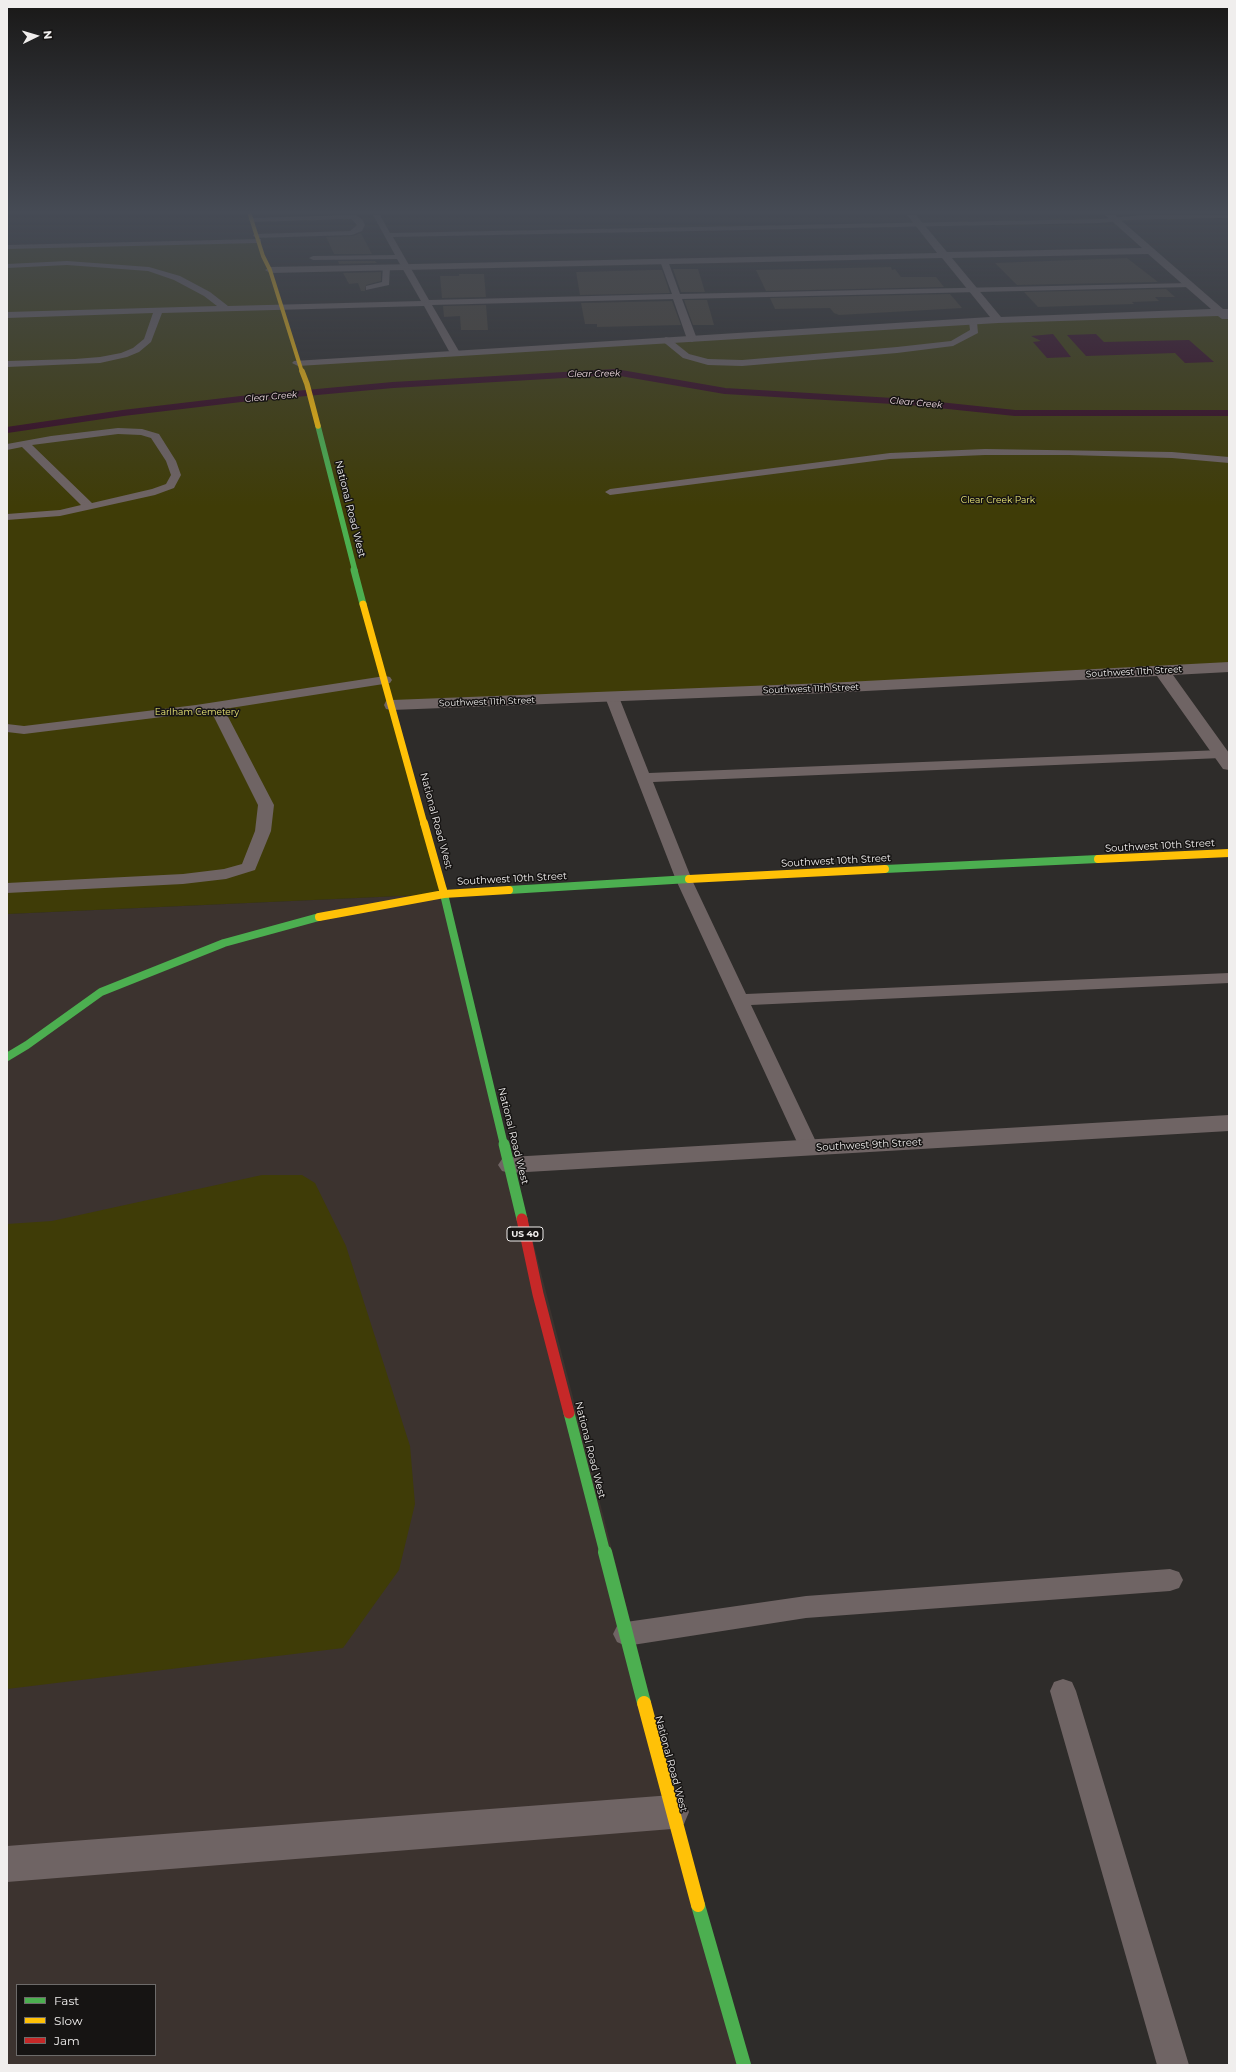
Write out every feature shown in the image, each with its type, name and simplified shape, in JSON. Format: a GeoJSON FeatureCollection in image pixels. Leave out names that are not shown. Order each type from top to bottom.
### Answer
{"type":"FeatureCollection","features":[{"type":"Feature","properties":{"kind":"main road","name":"National Road West"},"geometry":{"type":"LineString","coordinates":[[282,312],[312,402],[354,572],[444,894],[486,1075],[510,1165],[538,1294],[672,1812],[744,2065]]}},
{"type":"Feature","properties":{"kind":"main road","name":"Southwest 10th Street"},"geometry":{"type":"LineString","coordinates":[[7,1057],[27,1045],[101,992],[224,943],[313,918],[444,894],[684,880],[1229,853]]}},
{"type":"Feature","properties":{"kind":"street"},"geometry":{"type":"LineString","coordinates":[[991,312],[998,320]]}},
{"type":"Feature","properties":{"kind":"street"},"geometry":{"type":"LineString","coordinates":[[298,363],[998,320],[1226,315]]}},
{"type":"Feature","properties":{"kind":"street","name":"Southwest 11th Street"},"geometry":{"type":"LineString","coordinates":[[392,706],[827,688],[1229,667]]}},
{"type":"Feature","properties":{"kind":"street"},"geometry":{"type":"LineString","coordinates":[[1162,670],[1225,760]]}},
{"type":"Feature","properties":{"kind":"street","name":"Southwest 9th Street"},"geometry":{"type":"LineString","coordinates":[[510,1165],[1229,1123]]}},
{"type":"Feature","properties":{"kind":"street"},"geometry":{"type":"LineString","coordinates":[[7,1864],[672,1812]]}},
{"type":"Feature","properties":{"kind":"lane"},"geometry":{"type":"LineString","coordinates":[[7,316],[137,312]]}},
{"type":"Feature","properties":{"kind":"lane"},"geometry":{"type":"LineString","coordinates":[[7,364],[81,361],[124,354],[136,350],[148,340],[158,312]]}},
{"type":"Feature","properties":{"kind":"lane"},"geometry":{"type":"LineString","coordinates":[[431,312],[455,353]]}},
{"type":"Feature","properties":{"kind":"lane"},"geometry":{"type":"LineString","coordinates":[[682,312],[692,339]]}},
{"type":"Feature","properties":{"kind":"lane"},"geometry":{"type":"LineString","coordinates":[[666,340],[686,356],[708,362],[742,363],[897,350],[953,343],[975,331],[973,322]]}},
{"type":"Feature","properties":{"kind":"lane"},"geometry":{"type":"LineString","coordinates":[[7,447],[118,431],[142,432],[155,436],[171,461],[176,475],[170,486],[155,492],[60,513],[7,517]]}},
{"type":"Feature","properties":{"kind":"lane"},"geometry":{"type":"LineString","coordinates":[[25,444],[89,506]]}},
{"type":"Feature","properties":{"kind":"lane"},"geometry":{"type":"LineString","coordinates":[[610,492],[890,456],[985,452],[1054,452],[1172,455],[1229,460]]}},
{"type":"Feature","properties":{"kind":"lane"},"geometry":{"type":"LineString","coordinates":[[7,728],[24,730],[216,706],[385,680]]}},
{"type":"Feature","properties":{"kind":"lane"},"geometry":{"type":"LineString","coordinates":[[612,697],[684,880],[809,1148]]}},
{"type":"Feature","properties":{"kind":"lane"},"geometry":{"type":"LineString","coordinates":[[7,888],[183,879],[226,874],[248,867],[263,831],[266,805],[216,706]]}},
{"type":"Feature","properties":{"kind":"lane"},"geometry":{"type":"LineString","coordinates":[[644,778],[1225,760]]}},
{"type":"Feature","properties":{"kind":"lane"},"geometry":{"type":"LineString","coordinates":[[740,1000],[1229,978]]}},
{"type":"Feature","properties":{"kind":"lane"},"geometry":{"type":"LineString","coordinates":[[626,1634],[806,1607],[1170,1580]]}},
{"type":"Feature","properties":{"kind":"lane"},"geometry":{"type":"LineString","coordinates":[[1063,1691],[1173,2065]]}},
{"type":"Feature","properties":{"kind":"shaded area"},"geometry":{"type":"Polygon","coordinates":[[[1053,334],[1071,357],[1047,358],[1033,342],[1041,341],[1031,336],[1053,334]]]}},
{"type":"Feature","properties":{"kind":"shaded area"},"geometry":{"type":"Polygon","coordinates":[[[1096,334],[1104,342],[1189,340],[1214,362],[1185,363],[1175,353],[1086,356],[1067,335],[1096,334]]]}},
{"type":"Feature","properties":{"kind":"shaded area"},"geometry":{"type":"Polygon","coordinates":[[[444,894],[744,2065],[7,2065],[7,914],[444,894]]]}},
{"type":"Feature","properties":{"kind":"green space"},"geometry":{"type":"Polygon","coordinates":[[[7,312],[281,312],[298,363],[756,334],[1229,312],[1229,667],[392,705],[444,894],[7,914],[7,312]]]}},
{"type":"Feature","properties":{"kind":"green space"},"geometry":{"type":"Polygon","coordinates":[[[262,1175],[302,1175],[315,1183],[346,1246],[410,1446],[415,1504],[399,1570],[343,1648],[7,1689],[7,1224],[52,1221],[262,1175]]]}},
{"type":"Feature","properties":{"kind":"building"},"geometry":{"type":"Polygon","coordinates":[[[444,312],[487,312],[488,330],[461,330],[460,316],[444,317],[444,312]]]}},
{"type":"Feature","properties":{"kind":"building"},"geometry":{"type":"Polygon","coordinates":[[[583,312],[676,312],[681,325],[597,327],[597,324],[585,324],[583,312]]]}},
{"type":"Feature","properties":{"kind":"building"},"geometry":{"type":"Polygon","coordinates":[[[688,312],[710,312],[714,325],[693,325],[688,312]]]}},
{"type":"Feature","properties":{"kind":"building"},"geometry":{"type":"Polygon","coordinates":[[[833,312],[897,312],[839,315],[833,312]]]}},
{"type":"Feature","properties":{"kind":"waterway","name":"Clear Creek"},"geometry":{"type":"LineString","coordinates":[[610,372],[615,372]]}},
{"type":"Feature","properties":{"kind":"waterway","name":"Clear Creek"},"geometry":{"type":"LineString","coordinates":[[7,430],[123,413],[241,399],[393,385],[615,372]]}},
{"type":"Feature","properties":{"kind":"waterway","name":"Clear Creek"},"geometry":{"type":"LineString","coordinates":[[615,372],[725,391],[910,402],[1015,413],[1229,413]]}},
{"type":"Feature","properties":{"kind":"traffic: fast"},"geometry":{"type":"LineString","coordinates":[[318,426],[363,604]]}},
{"type":"Feature","properties":{"kind":"traffic: fast"},"geometry":{"type":"LineString","coordinates":[[885,869],[1098,859]]}},
{"type":"Feature","properties":{"kind":"traffic: fast"},"geometry":{"type":"LineString","coordinates":[[509,890],[689,879]]}},
{"type":"Feature","properties":{"kind":"traffic: fast"},"geometry":{"type":"LineString","coordinates":[[443,890],[522,1219]]}},
{"type":"Feature","properties":{"kind":"traffic: fast"},"geometry":{"type":"LineString","coordinates":[[7,1057],[27,1045],[101,992],[224,943],[319,917]]}},
{"type":"Feature","properties":{"kind":"traffic: fast"},"geometry":{"type":"LineString","coordinates":[[569,1413],[644,1703]]}},
{"type":"Feature","properties":{"kind":"traffic: fast"},"geometry":{"type":"LineString","coordinates":[[698,1905],[744,2065]]}},
{"type":"Feature","properties":{"kind":"traffic: slow"},"geometry":{"type":"LineString","coordinates":[[283,312],[298,363],[307,384],[318,426]]}},
{"type":"Feature","properties":{"kind":"traffic: slow"},"geometry":{"type":"LineString","coordinates":[[363,604],[443,890]]}},
{"type":"Feature","properties":{"kind":"traffic: slow"},"geometry":{"type":"LineString","coordinates":[[1098,859],[1229,853]]}},
{"type":"Feature","properties":{"kind":"traffic: slow"},"geometry":{"type":"LineString","coordinates":[[689,879],[885,869]]}},
{"type":"Feature","properties":{"kind":"traffic: slow"},"geometry":{"type":"LineString","coordinates":[[319,917],[444,894],[509,890]]}},
{"type":"Feature","properties":{"kind":"traffic: slow"},"geometry":{"type":"LineString","coordinates":[[644,1703],[698,1905]]}},
{"type":"Feature","properties":{"kind":"traffic: jam"},"geometry":{"type":"LineString","coordinates":[[522,1219],[538,1294],[569,1413]]}},
{"type":"Feature","properties":{"kind":"park label","name":"Clear Creek Park"},"geometry":{"type":"Point","coordinates":[998,500]}},
{"type":"Feature","properties":{"kind":"park label","name":"Earlham Cemetery"},"geometry":{"type":"Point","coordinates":[197,712]}}]}
